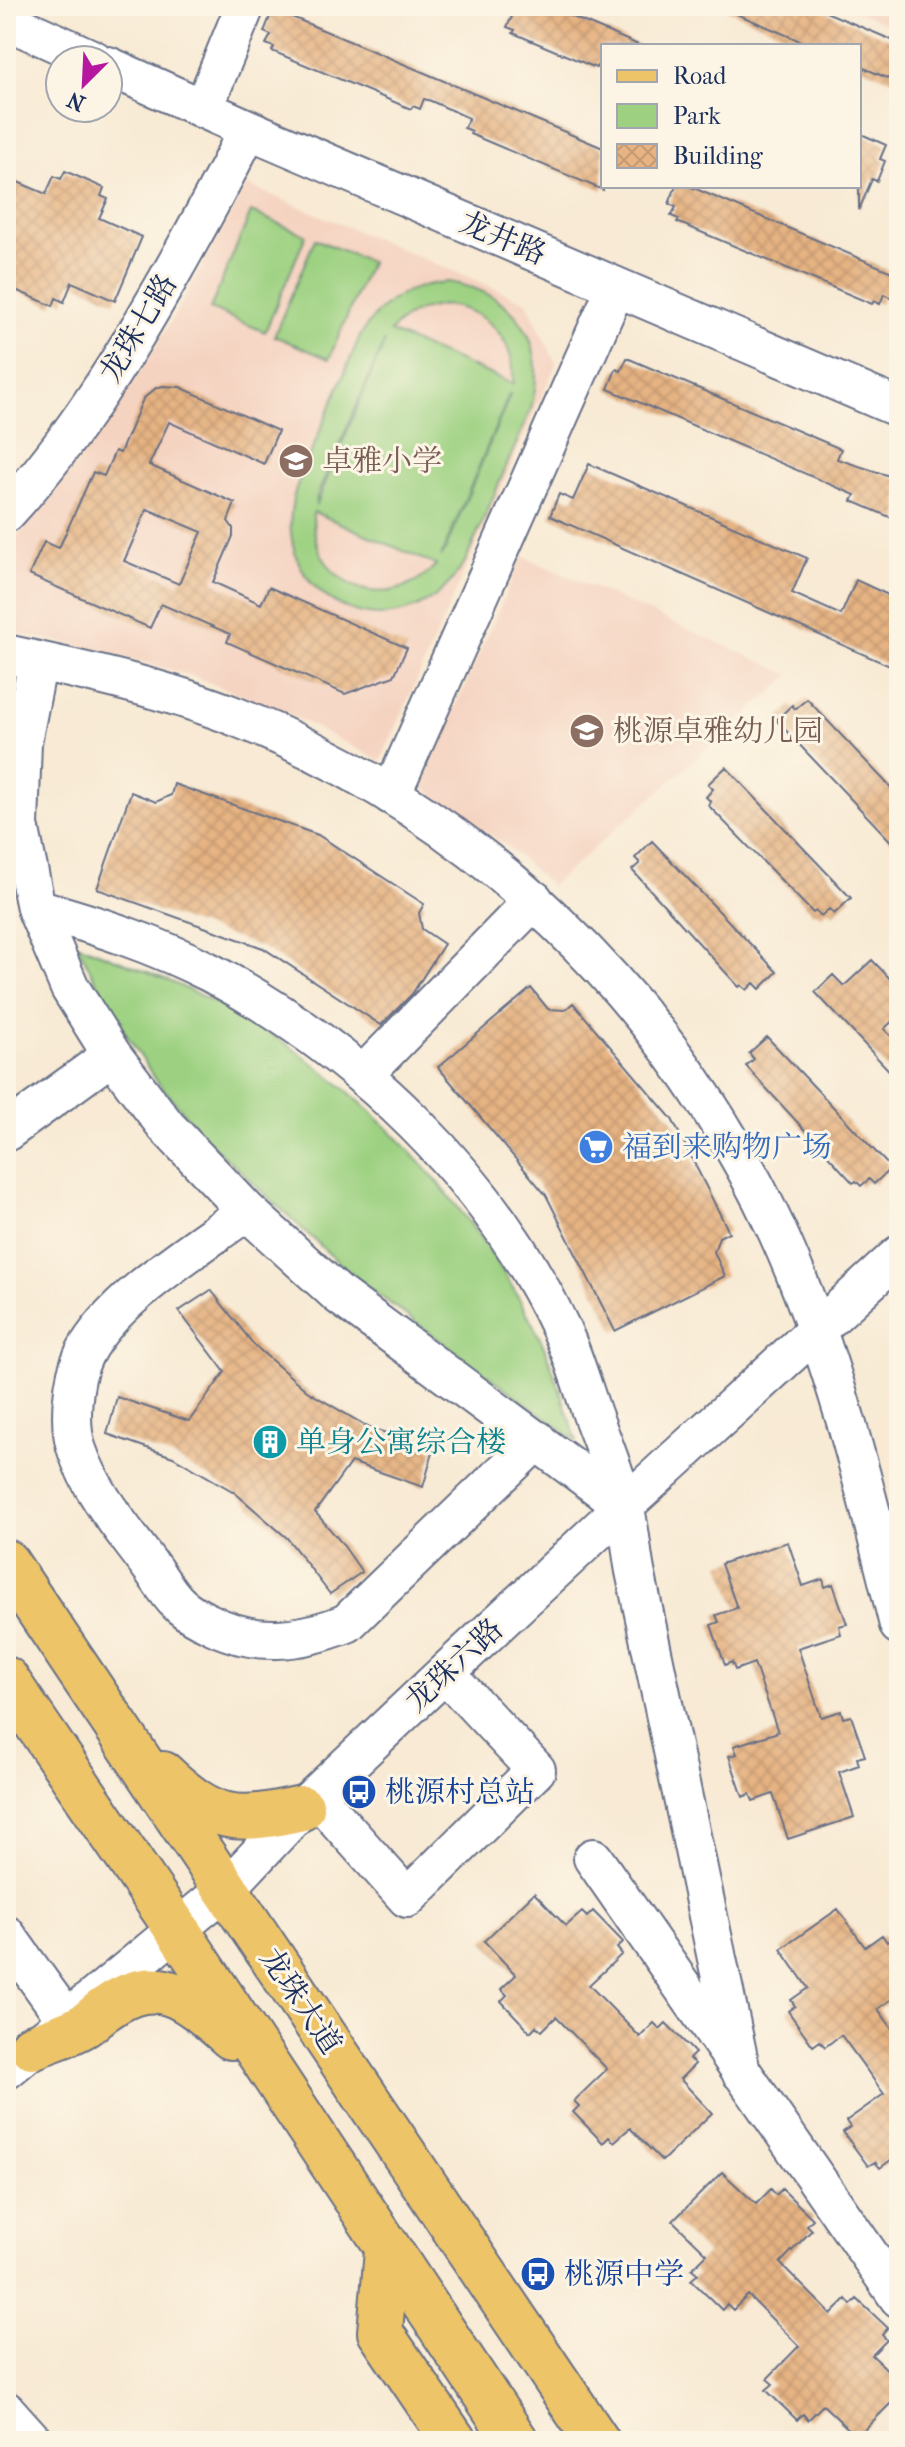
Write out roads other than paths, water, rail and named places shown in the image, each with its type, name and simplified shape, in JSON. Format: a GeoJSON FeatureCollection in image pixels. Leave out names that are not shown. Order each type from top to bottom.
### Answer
{"type":"FeatureCollection","features":[{"type":"Feature","properties":{"kind":"main road","name":"龙珠大道"},"geometry":{"type":"LineString","coordinates":[[6,1562],[124,1733],[597,2441]]}},
{"type":"Feature","properties":{"kind":"main road"},"geometry":{"type":"LineString","coordinates":[[6,1679],[176,1928],[516,2441]]}},
{"type":"Feature","properties":{"kind":"main road"},"geometry":{"type":"LineString","coordinates":[[124,1733],[165,1777],[207,1808],[232,1818],[261,1817],[309,1802]]}},
{"type":"Feature","properties":{"kind":"main road"},"geometry":{"type":"LineString","coordinates":[[19,2059],[83,2026],[109,2005],[141,1990],[163,1991],[191,2001],[271,2073]]}},
{"type":"Feature","properties":{"kind":"main road"},"geometry":{"type":"LineString","coordinates":[[387,2250],[380,2332],[454,2441]]}},
{"type":"Feature","properties":{"kind":"street"},"geometry":{"type":"LineString","coordinates":[[203,109],[245,6]]}},
{"type":"Feature","properties":{"kind":"street"},"geometry":{"type":"LineString","coordinates":[[6,20],[59,44]]}},
{"type":"Feature","properties":{"kind":"street","name":"龙井路"},"geometry":{"type":"LineString","coordinates":[[124,73],[899,408]]}},
{"type":"Feature","properties":{"kind":"street","name":"龙珠七路"},"geometry":{"type":"LineString","coordinates":[[6,513],[94,402],[154,304],[231,166],[248,129]]}},
{"type":"Feature","properties":{"kind":"street"},"geometry":{"type":"LineString","coordinates":[[391,795],[616,287]]}},
{"type":"Feature","properties":{"kind":"street"},"geometry":{"type":"LineString","coordinates":[[624,1506],[339,1295],[247,1211],[166,1126],[112,1055],[70,988],[36,908],[13,821],[22,742],[22,658],[140,685],[239,718],[335,762],[391,795],[485,859],[534,900],[634,1003],[704,1097],[750,1175],[779,1233],[816,1330],[867,1494],[899,1625]]}},
{"type":"Feature","properties":{"kind":"street"},"geometry":{"type":"LineString","coordinates":[[363,1075],[534,900]]}},
{"type":"Feature","properties":{"kind":"street"},"geometry":{"type":"LineString","coordinates":[[36,908],[124,936],[209,972],[314,1037],[363,1075],[455,1167],[531,1273],[562,1330],[624,1506],[741,2072]]}},
{"type":"Feature","properties":{"kind":"street"},"geometry":{"type":"LineString","coordinates":[[6,1132],[112,1055]]}},
{"type":"Feature","properties":{"kind":"street"},"geometry":{"type":"LineString","coordinates":[[247,1211],[128,1300],[102,1326],[83,1357],[72,1399],[76,1447],[96,1493],[179,1604],[207,1622],[243,1636],[283,1640],[319,1634],[347,1623],[537,1440]]}},
{"type":"Feature","properties":{"kind":"street","name":"龙珠六路"},"geometry":{"type":"LineString","coordinates":[[19,2059],[227,1888],[309,1802],[445,1673],[899,1255]]}},
{"type":"Feature","properties":{"kind":"street"},"geometry":{"type":"LineString","coordinates":[[309,1802],[407,1898],[536,1770],[445,1673]]}},
{"type":"Feature","properties":{"kind":"street"},"geometry":{"type":"LineString","coordinates":[[593,1858],[899,2298]]}},
{"type":"Feature","properties":{"kind":"street"},"geometry":{"type":"LineString","coordinates":[[9,1946],[66,2019]]}},
{"type":"Feature","properties":{"kind":"street"},"geometry":{"type":"LineString","coordinates":[[6,2411],[33,2441]]}},
{"type":"Feature","properties":{"kind":"place","name":"卓雅小学"},"geometry":{"type":"Point","coordinates":[296,461]}},
{"type":"Feature","properties":{"kind":"place","name":"桃源卓雅幼儿园"},"geometry":{"type":"Point","coordinates":[587,731]}},
{"type":"Feature","properties":{"kind":"place","name":"福到来购物广场"},"geometry":{"type":"Point","coordinates":[596,1147]}},
{"type":"Feature","properties":{"kind":"place","name":"单身公寓综合楼"},"geometry":{"type":"Point","coordinates":[270,1442]}},
{"type":"Feature","properties":{"kind":"place","name":"桃源村总站"},"geometry":{"type":"Point","coordinates":[359,1792]}},
{"type":"Feature","properties":{"kind":"place","name":"桃源中学"},"geometry":{"type":"Point","coordinates":[538,2274]}}]}
